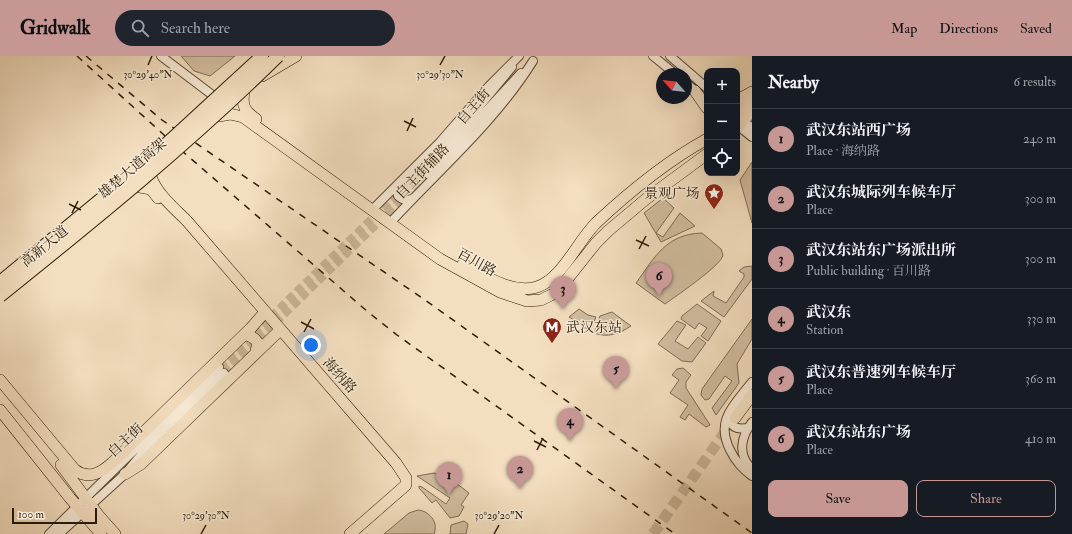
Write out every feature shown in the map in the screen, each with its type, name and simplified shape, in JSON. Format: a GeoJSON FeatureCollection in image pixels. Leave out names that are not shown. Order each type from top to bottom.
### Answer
{"type":"FeatureCollection","features":[{"type":"Feature","properties":{"kind":"highway","name":"雄楚大道高架"},"geometry":{"type":"LineString","coordinates":[[0,282],[150,159],[262,56]]}},
{"type":"Feature","properties":{"kind":"highway","name":"雄楚大道高架"},"geometry":{"type":"LineString","coordinates":[[0,296],[158,166],[246,88],[278,56]]}},
{"type":"Feature","properties":{"kind":"main road"},"geometry":{"type":"LineString","coordinates":[[244,93],[283,56]]}},
{"type":"Feature","properties":{"kind":"main road"},"geometry":{"type":"LineString","coordinates":[[262,76],[296,56]]}},
{"type":"Feature","properties":{"kind":"main road"},"geometry":{"type":"LineString","coordinates":[[203,108],[255,58]]}},
{"type":"Feature","properties":{"kind":"main road"},"geometry":{"type":"LineString","coordinates":[[695,91],[704,104]]}},
{"type":"Feature","properties":{"kind":"main road"},"geometry":{"type":"LineString","coordinates":[[740,98],[752,92]]}},
{"type":"Feature","properties":{"kind":"main road","name":"百川路"},"geometry":{"type":"LineString","coordinates":[[244,93],[217,118],[230,114],[243,117],[375,207]]}},
{"type":"Feature","properties":{"kind":"main road","name":"百川路"},"geometry":{"type":"LineString","coordinates":[[244,93],[242,101],[248,113],[392,221],[450,264],[500,292],[519,299],[534,301],[550,297],[562,288],[596,243],[619,220],[704,156]]}},
{"type":"Feature","properties":{"kind":"main road"},"geometry":{"type":"LineString","coordinates":[[740,122],[752,100]]}},
{"type":"Feature","properties":{"kind":"main road"},"geometry":{"type":"LineString","coordinates":[[740,122],[752,111]]}},
{"type":"Feature","properties":{"kind":"main road","name":"百川路"},"geometry":{"type":"LineString","coordinates":[[392,221],[474,270],[500,282],[523,289],[537,287],[551,280],[596,223],[625,197],[704,141]]}},
{"type":"Feature","properties":{"kind":"main road","name":"高新大道"},"geometry":{"type":"LineString","coordinates":[[0,275],[40,246],[149,155]]}},
{"type":"Feature","properties":{"kind":"main road","name":"高新大道"},"geometry":{"type":"LineString","coordinates":[[0,300],[162,169]]}},
{"type":"Feature","properties":{"kind":"main road","name":"海纳路"},"geometry":{"type":"LineString","coordinates":[[151,177],[153,182],[169,202],[398,475],[398,486],[395,491],[344,534]]}},
{"type":"Feature","properties":{"kind":"main road","name":"海纳路"},"geometry":{"type":"LineString","coordinates":[[140,187],[150,189],[262,314]]}},
{"type":"Feature","properties":{"kind":"main road"},"geometry":{"type":"LineString","coordinates":[[579,243],[569,266],[573,268],[583,260]]}},
{"type":"Feature","properties":{"kind":"main road"},"geometry":{"type":"LineString","coordinates":[[40,246],[37,255],[38,259],[52,259]]}},
{"type":"Feature","properties":{"kind":"main road"},"geometry":{"type":"LineString","coordinates":[[0,380],[74,470],[80,474],[97,474],[112,463],[244,335],[262,314]]}},
{"type":"Feature","properties":{"kind":"main road"},"geometry":{"type":"LineString","coordinates":[[124,474],[141,464],[277,332]]}},
{"type":"Feature","properties":{"kind":"main road","name":"海纳路"},"geometry":{"type":"LineString","coordinates":[[277,332],[396,463],[406,478],[406,486],[350,534]]}},
{"type":"Feature","properties":{"kind":"main road"},"geometry":{"type":"LineString","coordinates":[[244,335],[249,335],[256,339],[258,343],[256,351]]}},
{"type":"Feature","properties":{"kind":"main road"},"geometry":{"type":"LineString","coordinates":[[0,390],[115,534]]}},
{"type":"Feature","properties":{"kind":"main road"},"geometry":{"type":"LineString","coordinates":[[741,421],[752,394]]}},
{"type":"Feature","properties":{"kind":"main road"},"geometry":{"type":"LineString","coordinates":[[741,421],[752,407]]}},
{"type":"Feature","properties":{"kind":"main road"},"geometry":{"type":"LineString","coordinates":[[0,410],[79,509],[101,534]]}},
{"type":"Feature","properties":{"kind":"street"},"geometry":{"type":"LineString","coordinates":[[161,56],[215,97]]}},
{"type":"Feature","properties":{"kind":"street","name":"自主街"},"geometry":{"type":"LineString","coordinates":[[520,56],[426,171],[535,59]]}},
{"type":"Feature","properties":{"kind":"street","name":"自主街辅路"},"geometry":{"type":"LineString","coordinates":[[375,207],[440,142],[499,75],[520,56]]}},
{"type":"Feature","properties":{"kind":"street"},"geometry":{"type":"LineString","coordinates":[[653,56],[668,68]]}},
{"type":"Feature","properties":{"kind":"street"},"geometry":{"type":"LineString","coordinates":[[670,56],[704,85]]}},
{"type":"Feature","properties":{"kind":"street","name":"自主街辅路"},"geometry":{"type":"LineString","coordinates":[[392,221],[456,155],[519,83],[535,59]]}},
{"type":"Feature","properties":{"kind":"street"},"geometry":{"type":"LineString","coordinates":[[692,88],[704,98]]}},
{"type":"Feature","properties":{"kind":"street"},"geometry":{"type":"LineString","coordinates":[[740,122],[752,137]]}},
{"type":"Feature","properties":{"kind":"street"},"geometry":{"type":"LineString","coordinates":[[400,183],[396,192],[400,198],[408,200],[415,197]]}},
{"type":"Feature","properties":{"kind":"street","name":"自主街"},"geometry":{"type":"LineString","coordinates":[[49,534],[88,501],[124,474],[222,370],[139,445],[88,501]]}},
{"type":"Feature","properties":{"kind":"street"},"geometry":{"type":"LineString","coordinates":[[752,382],[741,421],[744,434],[741,448],[744,458],[752,469]]}},
{"type":"Feature","properties":{"kind":"street"},"geometry":{"type":"LineString","coordinates":[[741,421],[724,421],[725,438],[737,463],[752,476]]}},
{"type":"Feature","properties":{"kind":"street"},"geometry":{"type":"LineString","coordinates":[[112,463],[139,445]]}},
{"type":"Feature","properties":{"kind":"street","name":"自主街"},"geometry":{"type":"LineString","coordinates":[[59,534],[79,509]]}},
{"type":"Feature","properties":{"kind":"shaded area"},"geometry":{"type":"Polygon","coordinates":[[[181,56],[235,56],[210,76],[194,71],[181,56]]]}},
{"type":"Feature","properties":{"kind":"shaded area"},"geometry":{"type":"Polygon","coordinates":[[[752,162],[752,223],[740,180],[752,162]]]}},
{"type":"Feature","properties":{"kind":"shaded area"},"geometry":{"type":"Polygon","coordinates":[[[663,198],[674,208],[656,233],[663,237],[680,213],[695,226],[661,242],[644,213],[663,198]]]}},
{"type":"Feature","properties":{"kind":"shaded area"},"geometry":{"type":"Polygon","coordinates":[[[702,233],[721,249],[723,255],[721,260],[715,266],[698,280],[665,304],[636,283],[649,264],[670,242],[690,234],[702,233]]]}},
{"type":"Feature","properties":{"kind":"shaded area"},"geometry":{"type":"Polygon","coordinates":[[[752,266],[752,279],[724,317],[701,301],[714,291],[713,296],[726,303],[744,277],[744,274],[739,271],[744,267],[752,266]]]}},
{"type":"Feature","properties":{"kind":"shaded area"},"geometry":{"type":"Polygon","coordinates":[[[697,304],[721,321],[708,341],[701,336],[707,328],[699,323],[695,329],[681,319],[682,316],[697,304]]]}},
{"type":"Feature","properties":{"kind":"shaded area"},"geometry":{"type":"Polygon","coordinates":[[[579,309],[588,315],[596,317],[590,331],[569,317],[579,309]]]}},
{"type":"Feature","properties":{"kind":"shaded area"},"geometry":{"type":"Polygon","coordinates":[[[612,312],[631,326],[622,331],[609,335],[594,333],[600,316],[612,312]]]}},
{"type":"Feature","properties":{"kind":"shaded area"},"geometry":{"type":"Polygon","coordinates":[[[752,319],[752,339],[737,364],[739,383],[716,415],[712,408],[732,381],[725,376],[709,399],[705,400],[701,395],[702,389],[752,319]]]}},
{"type":"Feature","properties":{"kind":"shaded area"},"geometry":{"type":"Polygon","coordinates":[[[677,321],[686,325],[675,341],[688,349],[698,337],[706,343],[692,362],[682,361],[658,344],[677,321]]]}},
{"type":"Feature","properties":{"kind":"shaded area"},"geometry":{"type":"Polygon","coordinates":[[[683,368],[691,375],[686,382],[686,388],[710,425],[706,427],[689,414],[685,420],[680,417],[688,405],[670,393],[679,380],[672,375],[677,369],[683,368]]]}},
{"type":"Feature","properties":{"kind":"shaded area"},"geometry":{"type":"Polygon","coordinates":[[[434,473],[448,477],[469,493],[461,505],[464,507],[459,516],[450,518],[436,500],[432,503],[419,488],[419,486],[422,487],[446,504],[450,498],[417,476],[434,473]]]}},
{"type":"Feature","properties":{"kind":"shaded area"},"geometry":{"type":"Polygon","coordinates":[[[418,510],[426,512],[434,521],[434,534],[384,534],[409,513],[418,510]]]}},
{"type":"Feature","properties":{"kind":"shaded area"},"geometry":{"type":"Polygon","coordinates":[[[464,521],[468,524],[466,534],[450,534],[451,525],[464,521]]]}},
{"type":"Feature","properties":{"kind":"tunnel"},"geometry":{"type":"LineString","coordinates":[[219,367],[423,169]]}},
{"type":"Feature","properties":{"kind":"tunnel"},"geometry":{"type":"LineString","coordinates":[[224,373],[428,174]]}},
{"type":"Feature","properties":{"kind":"tunnel"},"geometry":{"type":"LineString","coordinates":[[653,534],[730,425]]}},
{"type":"Feature","properties":{"kind":"railway"},"geometry":{"type":"LineString","coordinates":[[77,56],[174,144],[368,312],[397,335],[675,534]]}},
{"type":"Feature","properties":{"kind":"railway"},"geometry":{"type":"LineString","coordinates":[[86,56],[162,120],[425,300],[752,533]]}},
{"type":"Feature","properties":{"kind":"place","name":"景观广场"},"geometry":{"type":"Point","coordinates":[714,210]}},
{"type":"Feature","properties":{"kind":"place","name":"武汉东站东广场"},"geometry":{"type":"Point","coordinates":[659,296]}},
{"type":"Feature","properties":{"kind":"place","name":"武汉东站东广场派出所"},"geometry":{"type":"Point","coordinates":[563,309]}},
{"type":"Feature","properties":{"kind":"place","name":"武汉东站"},"geometry":{"type":"Point","coordinates":[552,344]}},
{"type":"Feature","properties":{"kind":"place","name":"武汉东普速列车候车厅"},"geometry":{"type":"Point","coordinates":[616,389]}},
{"type":"Feature","properties":{"kind":"place","name":"武汉东"},"geometry":{"type":"Point","coordinates":[570,441]}},
{"type":"Feature","properties":{"kind":"place","name":"武汉东城际列车候车厅"},"geometry":{"type":"Point","coordinates":[520,489]}},
{"type":"Feature","properties":{"kind":"place","name":"武汉东站西广场"},"geometry":{"type":"Point","coordinates":[449,495]}}]}
